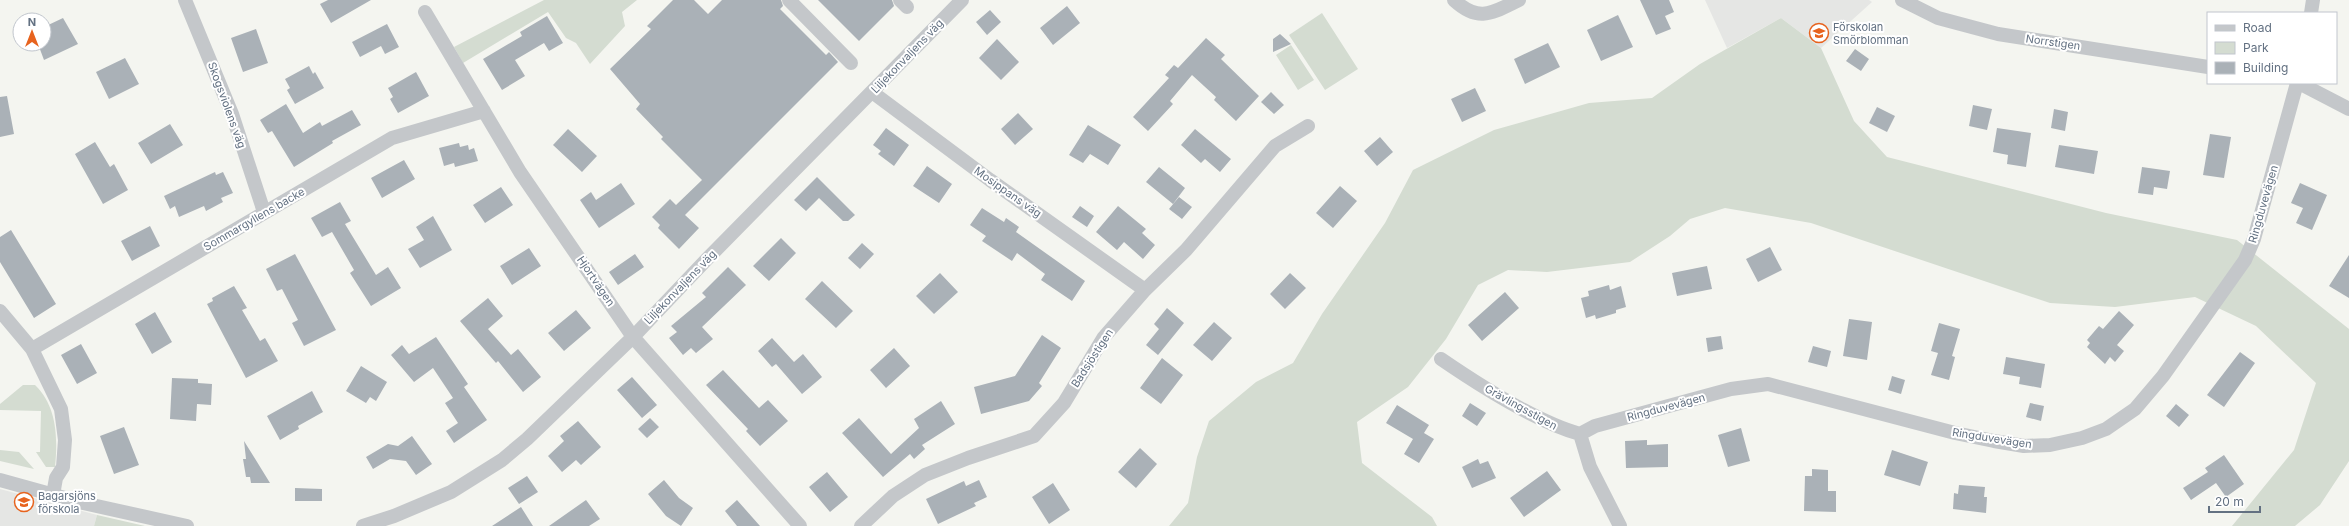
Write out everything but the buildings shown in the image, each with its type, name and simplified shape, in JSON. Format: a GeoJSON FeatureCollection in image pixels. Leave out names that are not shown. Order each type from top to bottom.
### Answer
{"type":"FeatureCollection","features":[{"type":"Feature","properties":{"kind":"street","name":"Skogsviolens väg"},"geometry":{"type":"LineString","coordinates":[[185,0],[232,114],[264,212]]}},
{"type":"Feature","properties":{"kind":"street"},"geometry":{"type":"LineString","coordinates":[[789,0],[850,63]]}},
{"type":"Feature","properties":{"kind":"street","name":"Liljekonvaljens väg"},"geometry":{"type":"LineString","coordinates":[[363,526],[394,516],[451,492],[502,460],[527,439],[633,337],[707,259],[962,0]]}},
{"type":"Feature","properties":{"kind":"street"},"geometry":{"type":"LineString","coordinates":[[1454,0],[1474,14],[1484,15],[1519,0]]}},
{"type":"Feature","properties":{"kind":"street","name":"Norrstigen"},"geometry":{"type":"LineString","coordinates":[[1902,0],[1938,18],[1991,32],[2207,67]]}},
{"type":"Feature","properties":{"kind":"street"},"geometry":{"type":"LineString","coordinates":[[2311,12],[2313,0]]}},
{"type":"Feature","properties":{"kind":"street","name":"Hjortvägen"},"geometry":{"type":"LineString","coordinates":[[425,12],[520,172],[633,337],[800,526]]}},
{"type":"Feature","properties":{"kind":"street","name":"Ringduvevägen"},"geometry":{"type":"LineString","coordinates":[[1580,434],[1595,426],[1723,391],[1768,384],[1955,433],[2024,446],[2050,445],[2082,438],[2106,429],[2135,408],[2163,376],[2245,260],[2254,239],[2298,84]]}},
{"type":"Feature","properties":{"kind":"street"},"geometry":{"type":"LineString","coordinates":[[2300,84],[2349,109]]}},
{"type":"Feature","properties":{"kind":"street","name":"Mosippans väg"},"geometry":{"type":"LineString","coordinates":[[872,92],[990,180],[1145,290]]}},
{"type":"Feature","properties":{"kind":"street","name":"Sommargyllens backe"},"geometry":{"type":"LineString","coordinates":[[32,349],[392,138],[484,111]]}},
{"type":"Feature","properties":{"kind":"street","name":"Badsjöstigen"},"geometry":{"type":"LineString","coordinates":[[861,526],[893,496],[925,475],[968,458],[1034,436],[1064,403],[1104,337],[1145,290],[1186,250],[1275,146],[1308,126]]}},
{"type":"Feature","properties":{"kind":"street"},"geometry":{"type":"LineString","coordinates":[[0,311],[32,349],[61,409],[64,421],[65,440],[63,467],[56,478],[53,495]]}},
{"type":"Feature","properties":{"kind":"street","name":"Grävlingsstigen"},"geometry":{"type":"LineString","coordinates":[[1441,359],[1470,379],[1561,429],[1580,434]]}},
{"type":"Feature","properties":{"kind":"street"},"geometry":{"type":"LineString","coordinates":[[1580,434],[1590,467],[1620,526]]}},
{"type":"Feature","properties":{"kind":"street"},"geometry":{"type":"LineString","coordinates":[[0,480],[53,495],[187,526]]}},
{"type":"Feature","properties":{"kind":"shaded area","name":"Förskolan Smörblomman"},"geometry":{"type":"Polygon","coordinates":[[[1705,0],[1869,0],[1872,2],[1821,48],[1781,18],[1727,48],[1705,0]]]}},
{"type":"Feature","properties":{"kind":"shaded area","name":"Bagarsjöns förskola"},"geometry":{"type":"Polygon","coordinates":[[[0,489],[97,515],[94,526],[0,526],[0,489]]]}},
{"type":"Feature","properties":{"kind":"green space"},"geometry":{"type":"Polygon","coordinates":[[[544,0],[637,0],[622,12],[625,26],[590,64],[576,43],[566,38],[548,12],[463,63],[454,47],[544,0]]]}},
{"type":"Feature","properties":{"kind":"green space"},"geometry":{"type":"Polygon","coordinates":[[[1322,13],[1358,69],[1325,90],[1289,35],[1322,13]]]}},
{"type":"Feature","properties":{"kind":"green space"},"geometry":{"type":"Polygon","coordinates":[[[1781,18],[1821,48],[1854,121],[1887,157],[2106,213],[2237,240],[2349,329],[2349,461],[2320,505],[2295,526],[2232,526],[2294,450],[2316,383],[2256,326],[2195,297],[2115,307],[2050,303],[1811,223],[1725,208],[1690,219],[1670,236],[1630,262],[1547,272],[1508,270],[1478,285],[1446,339],[1408,387],[1357,422],[1362,463],[1432,517],[1437,526],[1169,526],[1188,503],[1197,457],[1209,421],[1256,382],[1293,363],[1322,314],[1385,223],[1413,170],[1494,130],[1589,103],[1652,98],[1700,64],[1781,18]]]}},
{"type":"Feature","properties":{"kind":"green space"},"geometry":{"type":"Polygon","coordinates":[[[1291,45],[1314,80],[1298,90],[1276,55],[1291,45]]]}},
{"type":"Feature","properties":{"kind":"green space"},"geometry":{"type":"Polygon","coordinates":[[[23,385],[35,385],[42,393],[52,413],[56,434],[55,467],[46,467],[36,452],[40,452],[41,411],[0,410],[0,404],[23,385]]]}},
{"type":"Feature","properties":{"kind":"green space"},"geometry":{"type":"Polygon","coordinates":[[[0,450],[19,452],[34,469],[0,461],[0,450]]]}},
{"type":"Feature","properties":{"kind":"green space"},"geometry":{"type":"Polygon","coordinates":[[[97,515],[145,526],[94,526],[97,515]]]}},
{"type":"Feature","properties":{"kind":"place","name":"Förskolan Smörblomman"},"geometry":{"type":"Point","coordinates":[1819,33]}},
{"type":"Feature","properties":{"kind":"place","name":"Bagarsjöns förskola"},"geometry":{"type":"Point","coordinates":[24,502]}}]}
